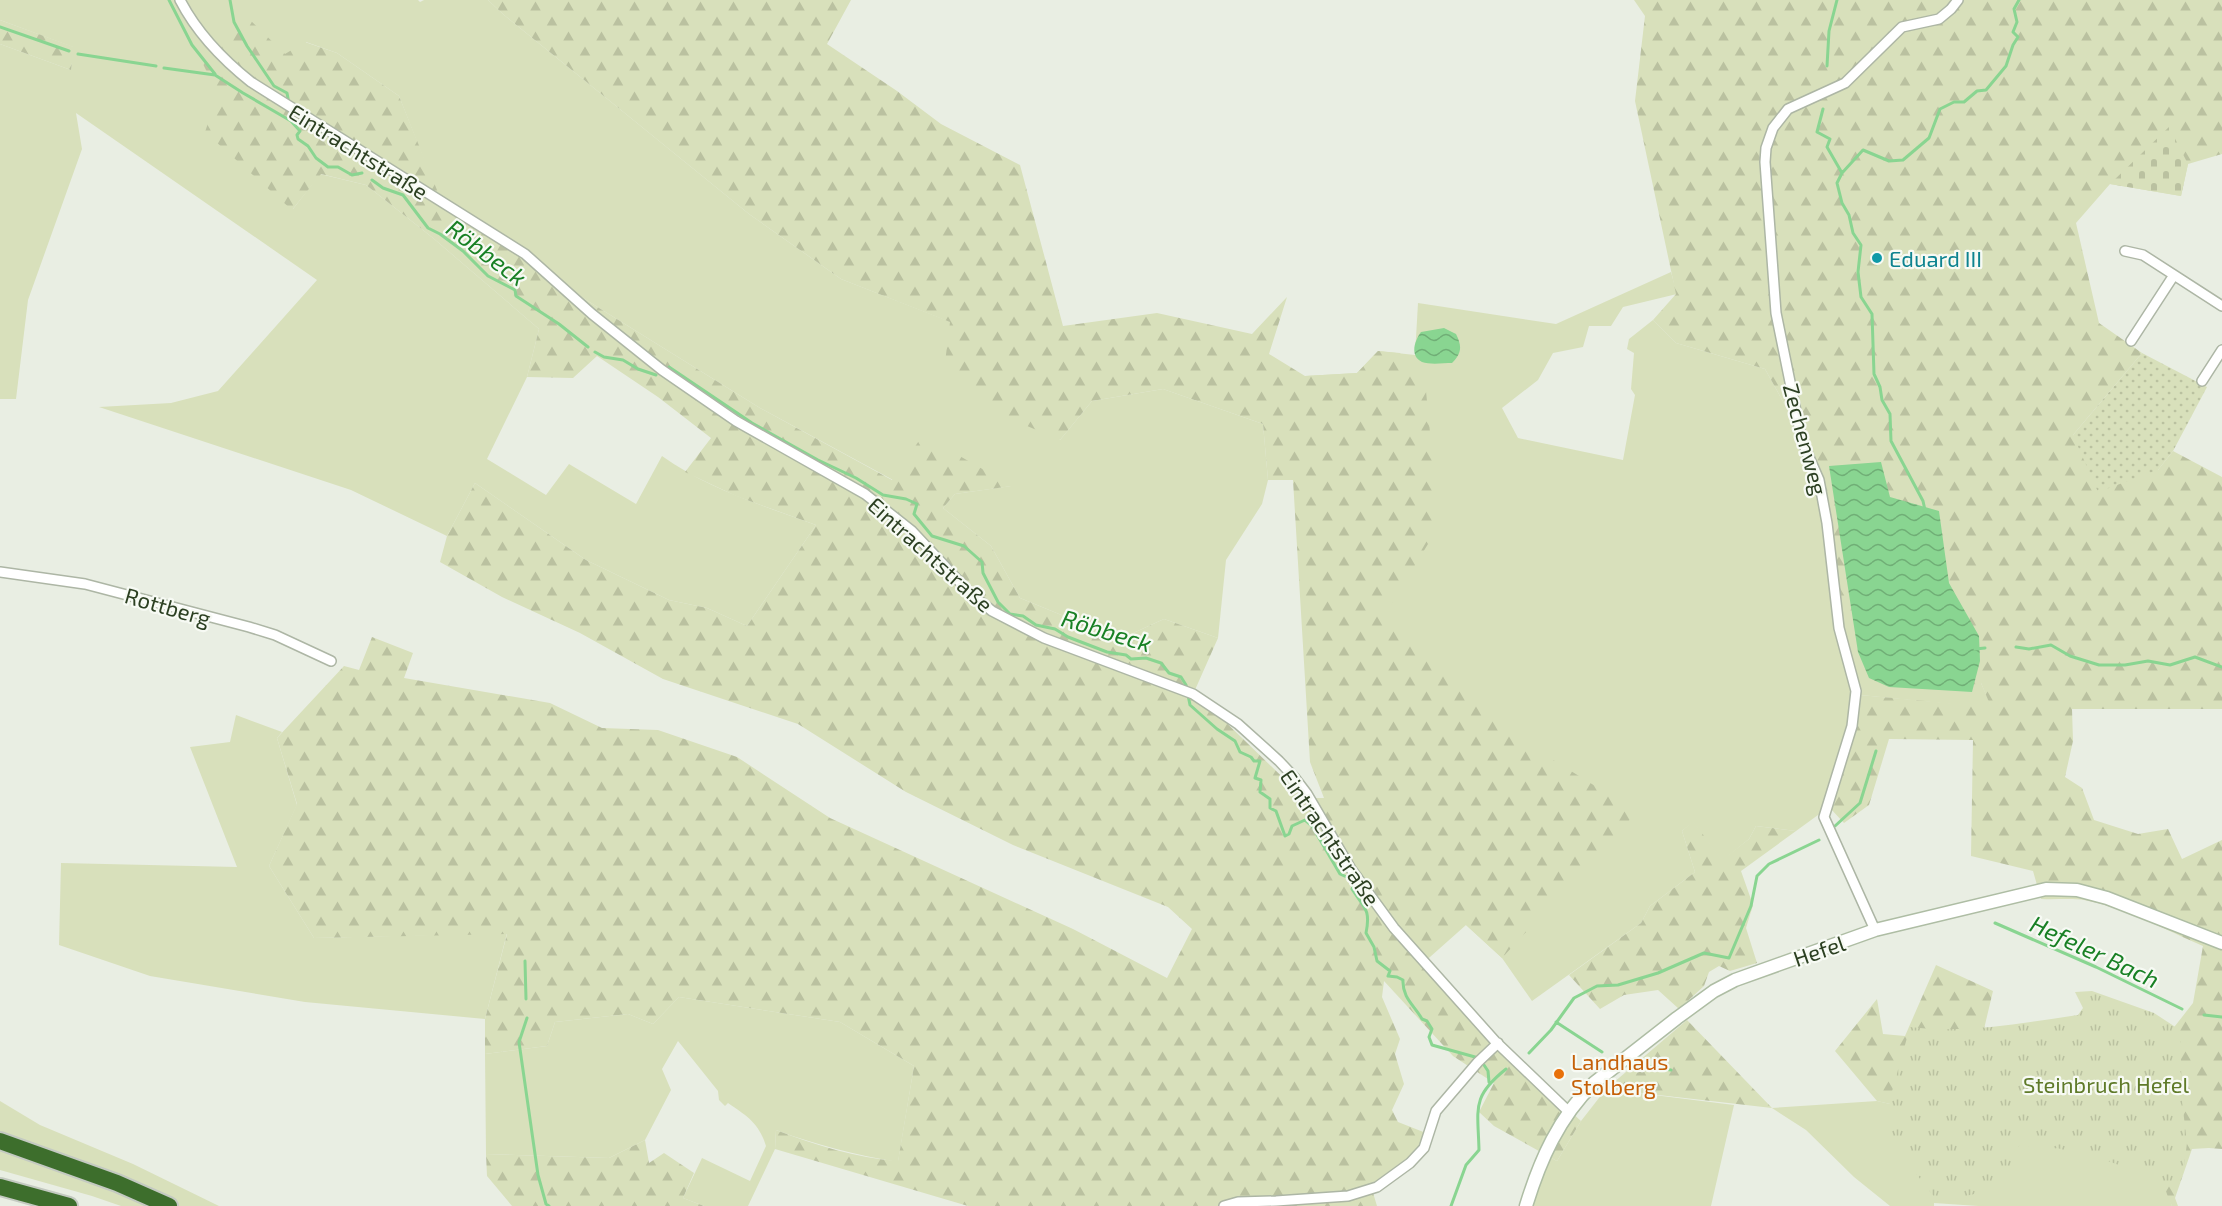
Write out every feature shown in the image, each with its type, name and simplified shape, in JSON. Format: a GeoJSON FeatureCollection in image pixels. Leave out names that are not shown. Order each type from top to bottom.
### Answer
{"type":"FeatureCollection","features":[{"type":"Feature","properties":{"kind":"highway"},"geometry":{"type":"LineString","coordinates":[[0,1141],[117,1183],[169,1206]]}},
{"type":"Feature","properties":{"kind":"highway"},"geometry":{"type":"LineString","coordinates":[[0,1187],[69,1206]]}},
{"type":"Feature","properties":{"kind":"main road","name":"Hefel"},"geometry":{"type":"LineString","coordinates":[[1526,1206],[1542,1159],[1568,1111],[1593,1083],[1714,991],[1757,971],[1875,930],[2046,889],[2077,890],[2107,897],[2222,943]]}},
{"type":"Feature","properties":{"kind":"street","name":"Eintrachtstraße"},"geometry":{"type":"LineString","coordinates":[[180,0],[213,49],[251,82],[525,254],[592,314],[654,364],[736,421],[865,494],[912,531],[970,593],[992,611],[1044,638],[1193,694],[1238,724],[1279,760],[1294,777],[1307,794],[1352,869],[1394,928],[1498,1043],[1568,1111]]}},
{"type":"Feature","properties":{"kind":"street","name":"Zechenweg"},"geometry":{"type":"LineString","coordinates":[[1875,930],[1824,818],[1852,726],[1856,692],[1839,628],[1827,523],[1819,480],[1802,441],[1776,313],[1764,162],[1773,128],[1788,109],[1845,83],[1902,27],[1939,19],[1958,0]]}},
{"type":"Feature","properties":{"kind":"street"},"geometry":{"type":"LineString","coordinates":[[2125,251],[2144,255],[2222,306]]}},
{"type":"Feature","properties":{"kind":"street"},"geometry":{"type":"LineString","coordinates":[[2131,341],[2174,275]]}},
{"type":"Feature","properties":{"kind":"street"},"geometry":{"type":"LineString","coordinates":[[2202,381],[2222,350]]}},
{"type":"Feature","properties":{"kind":"street","name":"Rottberg"},"geometry":{"type":"LineString","coordinates":[[0,572],[86,584],[249,627],[274,635],[331,661]]}},
{"type":"Feature","properties":{"kind":"street"},"geometry":{"type":"LineString","coordinates":[[1224,1206],[1238,1202],[1348,1196],[1377,1187],[1410,1163],[1424,1148],[1437,1111],[1478,1062],[1498,1043]]}},
{"type":"Feature","properties":{"kind":"green space"},"geometry":{"type":"Polygon","coordinates":[[[0,0],[418,0],[420,2],[424,0],[488,0],[749,214],[841,279],[951,322],[1060,440],[1092,401],[1163,389],[1263,424],[1268,480],[1262,504],[1226,560],[1218,638],[1164,619],[1120,639],[1020,598],[991,546],[943,508],[955,494],[1011,486],[893,480],[760,408],[575,293],[525,251],[438,195],[399,96],[337,53],[306,42],[293,209],[320,174],[366,185],[433,238],[539,329],[527,377],[487,459],[546,495],[569,464],[636,504],[662,456],[717,487],[816,525],[747,626],[707,608],[669,600],[586,560],[475,483],[447,536],[351,490],[99,407],[171,403],[218,391],[317,280],[76,113],[82,149],[28,300],[16,399],[0,399],[0,44],[71,70],[73,47],[0,20],[0,0]]]}},
{"type":"Feature","properties":{"kind":"green space"},"geometry":{"type":"Polygon","coordinates":[[[488,0],[851,0],[827,44],[941,124],[1020,165],[1063,326],[1157,313],[1252,334],[1287,297],[1269,354],[1305,376],[1357,373],[1378,351],[1400,353],[1426,391],[1439,526],[1387,611],[1529,745],[1637,812],[1502,958],[1466,925],[1421,965],[1498,1049],[1581,1121],[1557,1161],[1494,1126],[1479,1112],[1494,1083],[1453,1056],[1384,981],[1382,997],[1400,1039],[1395,1054],[1404,1084],[1392,1110],[1398,1122],[1426,1133],[1413,1157],[1371,1186],[1377,1206],[968,1206],[775,1149],[776,1130],[836,1150],[898,1161],[914,1066],[840,1022],[679,997],[653,1024],[628,1014],[555,1022],[547,1046],[485,1054],[485,1019],[507,934],[314,938],[269,866],[297,804],[277,738],[344,666],[359,670],[372,637],[413,653],[404,678],[550,703],[602,728],[658,730],[737,757],[830,818],[1073,929],[1167,978],[1192,929],[1168,907],[1013,845],[906,792],[798,724],[663,679],[580,633],[502,597],[440,562],[447,536],[475,483],[586,560],[669,600],[707,608],[747,626],[816,525],[736,496],[685,472],[711,438],[658,397],[597,356],[573,378],[527,377],[539,329],[433,238],[366,185],[321,174],[292,210],[205,132],[218,94],[202,62],[249,19],[285,54],[305,42],[337,53],[399,96],[439,195],[525,251],[575,293],[760,408],[892,480],[923,435],[1012,486],[955,494],[943,508],[991,546],[1020,598],[1120,639],[1164,619],[1218,638],[1191,699],[1210,707],[1304,798],[1324,798],[1310,762],[1293,480],[1268,480],[1263,424],[1163,389],[1092,401],[1060,440],[1006,417],[944,371],[950,322],[841,279],[749,214],[488,0]]]}},
{"type":"Feature","properties":{"kind":"green space"},"geometry":{"type":"Polygon","coordinates":[[[1634,0],[2222,0],[2222,154],[2188,164],[2181,196],[2110,184],[2076,223],[2099,323],[2142,353],[2073,435],[2158,470],[2173,451],[2222,477],[2222,709],[2072,709],[2073,741],[2065,777],[2082,788],[2094,820],[2138,834],[2168,829],[2182,859],[2222,840],[2222,1149],[2192,1149],[2175,1198],[2178,1206],[2172,1206],[2169,1200],[2152,1150],[2065,1144],[1877,1101],[1835,1051],[1877,999],[1883,1034],[1905,1036],[1936,965],[1993,991],[1984,1029],[2157,1049],[2193,1003],[2203,946],[2114,908],[2079,899],[2041,899],[2033,871],[1971,856],[1973,740],[1889,739],[1869,805],[1844,823],[1829,807],[1860,695],[1991,707],[1981,683],[1961,687],[1866,644],[1841,616],[1822,472],[1765,369],[1676,343],[1653,320],[1676,294],[1635,101],[1645,16],[1634,0]]]}},
{"type":"Feature","properties":{"kind":"green space"},"geometry":{"type":"Polygon","coordinates":[[[0,20],[74,47],[71,70],[0,44],[0,20]]]}},
{"type":"Feature","properties":{"kind":"green space"},"geometry":{"type":"Polygon","coordinates":[[[2169,127],[2188,164],[2181,196],[2110,184],[2169,127]]]}},
{"type":"Feature","properties":{"kind":"green space"},"geometry":{"type":"Polygon","coordinates":[[[1671,272],[1677,294],[1623,307],[1611,326],[1589,326],[1583,347],[1553,353],[1538,380],[1502,408],[1518,438],[1623,460],[1635,395],[1631,389],[1634,353],[1627,349],[1629,339],[1653,320],[1676,343],[1765,369],[1822,472],[1841,616],[1981,683],[1992,708],[1860,695],[1829,807],[1796,831],[1756,826],[1749,839],[1722,861],[1693,822],[1682,831],[1695,872],[1650,906],[1641,923],[1532,1001],[1502,958],[1466,925],[1305,376],[1357,373],[1378,351],[1415,355],[1418,303],[1556,324],[1671,272]]]}},
{"type":"Feature","properties":{"kind":"green space"},"geometry":{"type":"Polygon","coordinates":[[[2142,353],[2207,387],[2173,451],[2158,470],[2098,492],[2073,435],[2142,353]]]}},
{"type":"Feature","properties":{"kind":"green space"},"geometry":{"type":"Polygon","coordinates":[[[236,715],[282,732],[277,738],[297,805],[269,866],[314,938],[507,933],[485,1019],[305,1002],[150,976],[59,945],[61,863],[237,867],[190,747],[230,742],[236,715]]]}},
{"type":"Feature","properties":{"kind":"green space"},"geometry":{"type":"Polygon","coordinates":[[[1693,821],[1722,860],[1749,839],[1756,826],[1796,831],[1741,871],[1753,905],[1746,928],[1757,963],[1730,971],[1719,966],[1709,972],[1704,986],[1679,1009],[1658,990],[1624,995],[1600,1009],[1569,975],[1641,923],[1650,906],[1695,872],[1682,831],[1693,821]]]}},
{"type":"Feature","properties":{"kind":"green space","name":"Steinbruch Hefel"},"geometry":{"type":"Polygon","coordinates":[[[2092,991],[2154,1013],[2180,1030],[2182,1101],[2187,1143],[2183,1174],[2158,1189],[2132,1170],[2108,1161],[2057,1148],[2034,1153],[2025,1141],[2013,1155],[2013,1184],[1939,1203],[1895,1147],[1888,1132],[1891,1095],[1910,1027],[1973,1028],[2078,1015],[2083,1008],[2075,992],[2092,991]]]}},
{"type":"Feature","properties":{"kind":"green space"},"geometry":{"type":"Polygon","coordinates":[[[679,997],[840,1022],[914,1066],[898,1162],[836,1149],[776,1130],[775,1149],[748,1206],[704,1206],[683,1198],[702,1158],[750,1181],[766,1146],[760,1131],[752,1121],[728,1103],[725,1106],[719,1100],[718,1091],[678,1041],[662,1069],[671,1090],[645,1140],[609,1158],[486,1154],[485,1054],[547,1046],[555,1022],[628,1014],[653,1024],[679,997]]]}},
{"type":"Feature","properties":{"kind":"green space"},"geometry":{"type":"Polygon","coordinates":[[[1687,1020],[1772,1108],[1606,1089],[1687,1020]]]}},
{"type":"Feature","properties":{"kind":"green space"},"geometry":{"type":"Polygon","coordinates":[[[1606,1089],[1734,1105],[1711,1206],[1526,1206],[1544,1154],[1557,1161],[1581,1121],[1606,1089]]]}},
{"type":"Feature","properties":{"kind":"green space"},"geometry":{"type":"Polygon","coordinates":[[[0,1101],[40,1125],[133,1164],[219,1206],[177,1206],[0,1138],[0,1101]]]}},
{"type":"Feature","properties":{"kind":"green space"},"geometry":{"type":"Polygon","coordinates":[[[1877,1101],[2065,1144],[2152,1150],[2172,1206],[1978,1206],[1934,1203],[1934,1206],[1890,1206],[1854,1177],[1806,1130],[1772,1108],[1877,1101]]]}},
{"type":"Feature","properties":{"kind":"green space"},"geometry":{"type":"Polygon","coordinates":[[[645,1140],[649,1163],[664,1153],[694,1173],[683,1198],[704,1206],[512,1206],[487,1176],[486,1154],[609,1158],[645,1140]]]}},
{"type":"Feature","properties":{"kind":"green space"},"geometry":{"type":"Polygon","coordinates":[[[0,1148],[153,1206],[121,1206],[0,1170],[0,1148]]]}},
{"type":"Feature","properties":{"kind":"water"},"geometry":{"type":"Polygon","coordinates":[[[1444,328],[1456,334],[1458,338],[1460,349],[1458,356],[1452,363],[1422,362],[1414,352],[1421,332],[1444,328]]]}},
{"type":"Feature","properties":{"kind":"water"},"geometry":{"type":"Polygon","coordinates":[[[1881,462],[1890,497],[1939,511],[1949,583],[1979,636],[1980,661],[1972,692],[1889,687],[1869,678],[1858,652],[1829,466],[1881,462]]]}},
{"type":"Feature","properties":{"kind":"waterway"},"geometry":{"type":"LineString","coordinates":[[169,0],[192,45],[215,74]]}},
{"type":"Feature","properties":{"kind":"waterway"},"geometry":{"type":"LineString","coordinates":[[230,0],[234,22],[247,46],[274,86],[287,93],[289,104]]}},
{"type":"Feature","properties":{"kind":"waterway"},"geometry":{"type":"LineString","coordinates":[[1827,66],[1829,31],[1837,0]]}},
{"type":"Feature","properties":{"kind":"waterway"},"geometry":{"type":"LineString","coordinates":[[1842,173],[1863,150],[1889,161],[1903,160],[1929,138],[1940,109],[1954,102],[1964,102],[1977,91],[1986,90],[2006,66],[2018,37],[2013,32],[2017,22],[2014,9],[2019,0]]}},
{"type":"Feature","properties":{"kind":"waterway","name":"Röbbeck"},"geometry":{"type":"LineString","coordinates":[[0,27],[69,51]]}},
{"type":"Feature","properties":{"kind":"waterway","name":"Röbbeck"},"geometry":{"type":"LineString","coordinates":[[78,54],[156,66]]}},
{"type":"Feature","properties":{"kind":"waterway","name":"Röbbeck"},"geometry":{"type":"LineString","coordinates":[[164,68],[215,75],[291,121],[300,131],[297,135],[298,139],[328,167],[338,167],[352,175],[362,173]]}},
{"type":"Feature","properties":{"kind":"waterway"},"geometry":{"type":"LineString","coordinates":[[1823,109],[1817,132],[1830,139],[1827,147],[1842,173],[1837,183],[1842,203],[1849,215],[1853,233],[1861,245],[1858,272],[1861,297],[1872,314],[1874,374],[1880,387],[1882,400],[1890,414],[1891,441],[1923,501],[1925,510]]}},
{"type":"Feature","properties":{"kind":"waterway","name":"Röbbeck"},"geometry":{"type":"LineString","coordinates":[[372,180],[383,188],[403,195],[428,228],[463,251],[488,276],[515,290],[516,296],[559,324],[588,347]]}},
{"type":"Feature","properties":{"kind":"waterway","name":"Röbbeck"},"geometry":{"type":"LineString","coordinates":[[595,352],[604,357],[623,360],[638,369],[656,375]]}},
{"type":"Feature","properties":{"kind":"waterway","name":"Röbbeck"},"geometry":{"type":"LineString","coordinates":[[669,367],[752,423],[818,460],[856,478],[883,495],[906,499],[917,504],[914,514],[932,536],[964,546],[982,562],[983,573],[998,602],[1010,614],[1023,616],[1036,625],[1055,629],[1068,637],[1107,652],[1126,655],[1131,659],[1146,658],[1161,663],[1169,673],[1181,677],[1186,685],[1190,705],[1217,729],[1235,741],[1240,752],[1254,761],[1260,761],[1255,778],[1261,780],[1260,792],[1270,799],[1270,808],[1276,811],[1285,836],[1289,834],[1292,826],[1305,820],[1312,826],[1340,874],[1349,878],[1354,885],[1352,889],[1367,914],[1366,933],[1374,947],[1377,961],[1390,971],[1388,976],[1403,980],[1407,997],[1432,1029],[1429,1037],[1432,1045],[1475,1057]]}},
{"type":"Feature","properties":{"kind":"waterway"},"geometry":{"type":"LineString","coordinates":[[2016,647],[2029,649],[2051,645],[2070,656],[2099,665],[2125,665],[2148,661],[2170,665],[2195,657],[2222,667]]}},
{"type":"Feature","properties":{"kind":"waterway"},"geometry":{"type":"LineString","coordinates":[[1975,649],[1985,648]]}},
{"type":"Feature","properties":{"kind":"waterway"},"geometry":{"type":"LineString","coordinates":[[1835,826],[1860,803],[1876,751]]}},
{"type":"Feature","properties":{"kind":"waterway"},"geometry":{"type":"LineString","coordinates":[[1529,1053],[1551,1030],[1574,998],[1597,986],[1618,985],[1658,973],[1704,953],[1729,958],[1751,906],[1757,876],[1769,864],[1819,840]]}},
{"type":"Feature","properties":{"kind":"waterway","name":"Hefeler Bach"},"geometry":{"type":"LineString","coordinates":[[1995,923],[2096,967],[2182,1009]]}},
{"type":"Feature","properties":{"kind":"waterway"},"geometry":{"type":"LineString","coordinates":[[525,961],[526,999]]}},
{"type":"Feature","properties":{"kind":"waterway","name":"Hefeler Bach"},"geometry":{"type":"LineString","coordinates":[[2204,1015],[2222,1017]]}},
{"type":"Feature","properties":{"kind":"waterway"},"geometry":{"type":"LineString","coordinates":[[527,1018],[519,1042],[538,1175],[546,1204],[549,1206]]}},
{"type":"Feature","properties":{"kind":"waterway"},"geometry":{"type":"LineString","coordinates":[[1556,1022],[1602,1052]]}},
{"type":"Feature","properties":{"kind":"waterway","name":"Röbbeck"},"geometry":{"type":"LineString","coordinates":[[1484,1065],[1488,1071],[1489,1082]]}},
{"type":"Feature","properties":{"kind":"waterway"},"geometry":{"type":"LineString","coordinates":[[1640,1065],[1671,1070]]}},
{"type":"Feature","properties":{"kind":"waterway"},"geometry":{"type":"LineString","coordinates":[[1451,1206],[1466,1165],[1479,1150],[1478,1113],[1482,1096],[1506,1069]]}},
{"type":"Feature","properties":{"kind":"place","name":"Eduard III"},"geometry":{"type":"Point","coordinates":[1877,258]}},
{"type":"Feature","properties":{"kind":"place","name":"Landhaus Stolberg"},"geometry":{"type":"Point","coordinates":[1559,1074]}}]}
